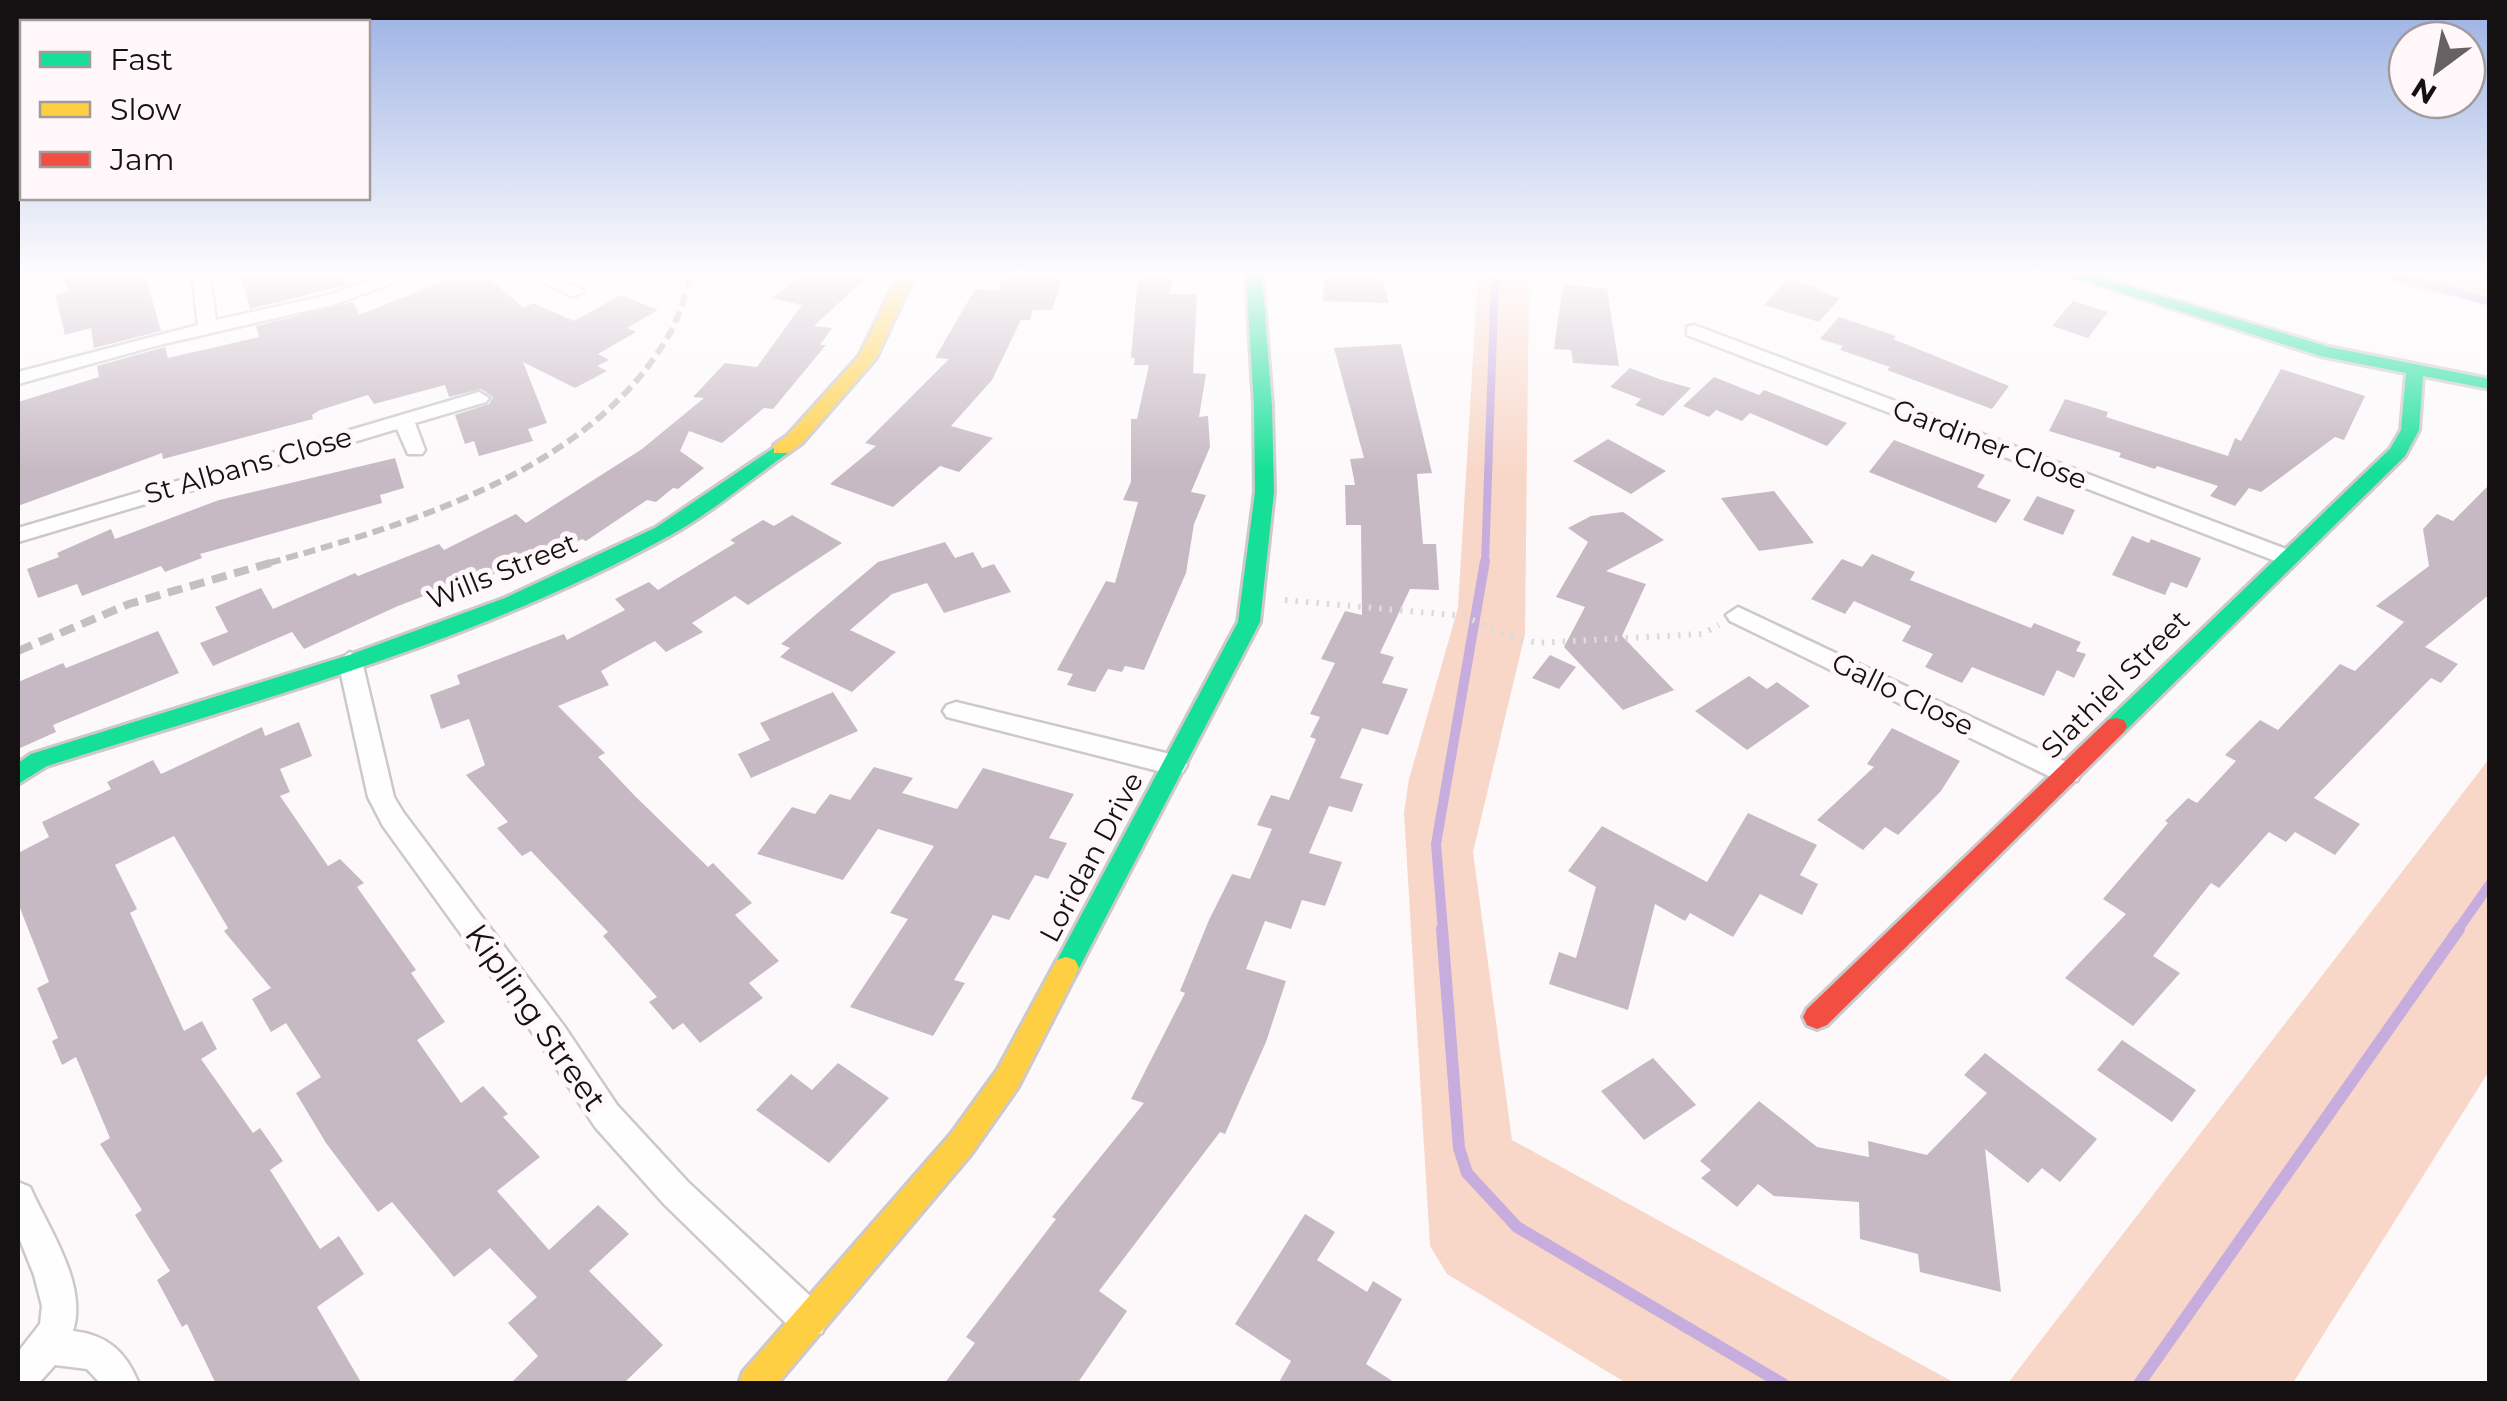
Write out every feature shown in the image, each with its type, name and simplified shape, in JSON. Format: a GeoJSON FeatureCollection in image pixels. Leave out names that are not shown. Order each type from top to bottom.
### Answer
{"type":"FeatureCollection","features":[{"type":"Feature","properties":{"kind":"street"},"geometry":{"type":"LineString","coordinates":[[18,378],[158,340]]}},
{"type":"Feature","properties":{"kind":"street","name":"Wills Street"},"geometry":{"type":"LineString","coordinates":[[18,775],[38,760],[350,661],[500,608],[648,540],[795,439],[850,380],[880,340]]}},
{"type":"Feature","properties":{"kind":"street","name":"Loridan Drive"},"geometry":{"type":"LineString","coordinates":[[754,1384],[961,1144],[1008,1078],[1249,622],[1261,578],[1270,461],[1260,340]]}},
{"type":"Feature","properties":{"kind":"street","name":"Gardiner Close"},"geometry":{"type":"LineString","coordinates":[[1719,340],[2286,557]]}},
{"type":"Feature","properties":{"kind":"street"},"geometry":{"type":"LineString","coordinates":[[2287,340],[2416,372],[2490,384]]}},
{"type":"Feature","properties":{"kind":"street","name":"Slathiel Street"},"geometry":{"type":"LineString","coordinates":[[1817,1018],[2398,452],[2410,430],[2416,372]]}},
{"type":"Feature","properties":{"kind":"street","name":"St Albans Close"},"geometry":{"type":"LineString","coordinates":[[18,535],[479,398]]}},
{"type":"Feature","properties":{"kind":"street"},"geometry":{"type":"LineString","coordinates":[[404,420],[416,450]]}},
{"type":"Feature","properties":{"kind":"street","name":"Gallo Close"},"geometry":{"type":"LineString","coordinates":[[1738,615],[2068,774]]}},
{"type":"Feature","properties":{"kind":"street","name":"Kipling Street"},"geometry":{"type":"LineString","coordinates":[[350,661],[381,798],[393,820],[553,1036],[606,1116],[676,1193],[810,1320]]}},
{"type":"Feature","properties":{"kind":"street"},"geometry":{"type":"LineString","coordinates":[[956,710],[1174,765]]}},
{"type":"Feature","properties":{"kind":"street"},"geometry":{"type":"LineString","coordinates":[[18,1198],[56,1290],[59,1320],[46,1346],[18,1378]]}},
{"type":"Feature","properties":{"kind":"street"},"geometry":{"type":"LineString","coordinates":[[46,1346],[93,1351],[113,1364],[122,1384]]}},
{"type":"Feature","properties":{"kind":"path"},"geometry":{"type":"LineString","coordinates":[[1256,595],[1307,604],[1464,616],[1537,643],[1702,634],[1738,615]]}},
{"type":"Feature","properties":{"kind":"shaded area"},"geometry":{"type":"Polygon","coordinates":[[[1474,340],[1528,340],[1525,634],[1473,852],[1512,1140],[1955,1383],[1626,1383],[1447,1274],[1430,1246],[1404,813],[1409,779],[1458,608],[1474,340]]]}},
{"type":"Feature","properties":{"kind":"shaded area"},"geometry":{"type":"Polygon","coordinates":[[[2489,759],[2489,1071],[2293,1383],[2008,1383],[2489,759]]]}},
{"type":"Feature","properties":{"kind":"building"},"geometry":{"type":"Polygon","coordinates":[[[93,340],[124,340],[94,348],[93,340]]]}},
{"type":"Feature","properties":{"kind":"building"},"geometry":{"type":"Polygon","coordinates":[[[244,340],[622,340],[598,354],[609,360],[597,366],[607,371],[575,388],[523,362],[547,423],[528,429],[533,441],[479,456],[474,441],[465,444],[455,415],[489,404],[493,397],[481,389],[449,397],[445,385],[374,404],[368,395],[320,410],[312,415],[313,419],[163,459],[162,453],[18,506],[18,402],[99,377],[97,366],[165,347],[168,358],[244,340]]]}},
{"type":"Feature","properties":{"kind":"building"},"geometry":{"type":"Polygon","coordinates":[[[776,340],[823,340],[820,345],[826,345],[773,409],[764,408],[722,443],[689,431],[680,451],[704,468],[678,489],[673,488],[656,502],[647,500],[586,541],[582,539],[537,562],[530,556],[488,577],[484,573],[398,606],[304,649],[292,632],[213,666],[200,643],[228,632],[215,607],[261,588],[273,609],[355,573],[358,576],[439,544],[444,550],[516,514],[526,523],[642,449],[704,398],[693,397],[725,363],[757,367],[776,340]]]}},
{"type":"Feature","properties":{"kind":"building"},"geometry":{"type":"Polygon","coordinates":[[[945,340],[1011,340],[992,380],[951,426],[993,438],[959,472],[940,466],[893,507],[830,484],[876,446],[865,443],[949,359],[935,358],[945,340]]]}},
{"type":"Feature","properties":{"kind":"building"},"geometry":{"type":"Polygon","coordinates":[[[1132,340],[1195,340],[1193,373],[1206,374],[1199,417],[1208,416],[1210,447],[1191,492],[1206,495],[1194,524],[1186,573],[1144,670],[1125,666],[1122,672],[1108,669],[1095,692],[1067,685],[1073,674],[1057,670],[1106,581],[1115,583],[1138,502],[1123,500],[1131,482],[1131,419],[1137,419],[1149,365],[1134,365],[1135,358],[1131,358],[1132,340]]]}},
{"type":"Feature","properties":{"kind":"building"},"geometry":{"type":"Polygon","coordinates":[[[1555,340],[1615,340],[1619,366],[1573,363],[1571,350],[1554,349],[1555,340]]]}},
{"type":"Feature","properties":{"kind":"building"},"geometry":{"type":"Polygon","coordinates":[[[1825,340],[1896,340],[2009,386],[1992,409],[1840,350],[1843,346],[1825,340]]]}},
{"type":"Feature","properties":{"kind":"building"},"geometry":{"type":"Polygon","coordinates":[[[1401,344],[1432,473],[1417,474],[1423,544],[1436,544],[1439,590],[1410,589],[1380,653],[1394,657],[1382,683],[1408,689],[1388,735],[1362,728],[1340,778],[1363,784],[1352,812],[1329,806],[1309,853],[1342,862],[1325,906],[1302,900],[1291,929],[1265,921],[1246,969],[1286,981],[1266,1042],[1225,1134],[1220,1132],[1099,1291],[1127,1311],[1077,1384],[944,1384],[975,1343],[966,1337],[1056,1219],[1052,1217],[1144,1103],[1131,1099],[1185,993],[1180,991],[1209,920],[1232,874],[1250,879],[1272,829],[1257,825],[1271,795],[1289,800],[1316,739],[1310,737],[1320,717],[1310,714],[1335,663],[1321,659],[1345,611],[1362,615],[1361,525],[1346,525],[1345,485],[1355,485],[1350,459],[1364,458],[1334,348],[1401,344]]]}},
{"type":"Feature","properties":{"kind":"building"},"geometry":{"type":"Polygon","coordinates":[[[1630,368],[1691,388],[1663,416],[1635,405],[1641,399],[1610,387],[1630,368]]]}},
{"type":"Feature","properties":{"kind":"building"},"geometry":{"type":"Polygon","coordinates":[[[2281,369],[2365,396],[2344,440],[2335,437],[2261,492],[2249,488],[2235,506],[2210,496],[2218,486],[2157,466],[2155,469],[2119,457],[2121,453],[2049,431],[2065,399],[2108,412],[2106,417],[2228,456],[2235,438],[2241,441],[2281,369]]]}},
{"type":"Feature","properties":{"kind":"building"},"geometry":{"type":"Polygon","coordinates":[[[1714,377],[1759,395],[1764,390],[1847,423],[1827,446],[1750,413],[1742,421],[1716,410],[1709,417],[1683,406],[1714,377]]]}},
{"type":"Feature","properties":{"kind":"building"},"geometry":{"type":"Polygon","coordinates":[[[1608,439],[1666,471],[1631,494],[1573,461],[1608,439]]]}},
{"type":"Feature","properties":{"kind":"building"},"geometry":{"type":"Polygon","coordinates":[[[1894,440],[1985,475],[1977,487],[2011,500],[1996,523],[1869,472],[1894,440]]]}},
{"type":"Feature","properties":{"kind":"building"},"geometry":{"type":"Polygon","coordinates":[[[395,458],[404,488],[380,495],[382,503],[200,554],[202,558],[165,572],[161,566],[82,596],[77,584],[38,598],[27,569],[111,529],[115,539],[219,500],[395,458]]]}},
{"type":"Feature","properties":{"kind":"building"},"geometry":{"type":"Polygon","coordinates":[[[2490,484],[2490,594],[2425,647],[2458,664],[2441,683],[2431,678],[2314,798],[2360,824],[2335,855],[2295,832],[2286,842],[2269,832],[2219,888],[2211,883],[2153,956],[2180,973],[2133,1026],[2065,978],[2126,914],[2103,899],[2168,823],[2165,821],[2188,798],[2197,803],[2236,761],[2225,755],[2260,720],[2278,730],[2340,664],[2355,671],[2404,622],[2376,606],[2429,566],[2423,529],[2437,514],[2453,521],[2490,484]]]}},
{"type":"Feature","properties":{"kind":"building"},"geometry":{"type":"Polygon","coordinates":[[[1774,491],[1814,543],[1759,551],[1721,498],[1774,491]]]}},
{"type":"Feature","properties":{"kind":"building"},"geometry":{"type":"Polygon","coordinates":[[[2037,496],[2075,510],[2063,535],[2023,520],[2037,496]]]}},
{"type":"Feature","properties":{"kind":"building"},"geometry":{"type":"Polygon","coordinates":[[[1623,512],[1664,540],[1606,571],[1646,584],[1622,636],[1674,690],[1623,710],[1564,647],[1585,607],[1556,597],[1588,542],[1568,528],[1591,516],[1623,512]]]}},
{"type":"Feature","properties":{"kind":"building"},"geometry":{"type":"Polygon","coordinates":[[[792,515],[842,543],[748,605],[735,596],[692,623],[703,632],[666,652],[655,641],[613,664],[601,671],[609,685],[558,706],[605,753],[598,757],[635,796],[708,867],[713,863],[752,903],[735,915],[779,961],[749,983],[763,998],[700,1043],[683,1023],[673,1030],[649,1002],[657,997],[603,936],[608,932],[531,851],[522,856],[497,828],[508,822],[466,775],[485,765],[469,719],[441,729],[430,695],[460,684],[457,675],[564,634],[567,640],[625,610],[615,599],[649,582],[658,590],[735,543],[730,540],[763,520],[774,526],[792,515]]]}},
{"type":"Feature","properties":{"kind":"building"},"geometry":{"type":"Polygon","coordinates":[[[2132,536],[2201,558],[2187,588],[2171,582],[2165,595],[2112,575],[2132,536]]]}},
{"type":"Feature","properties":{"kind":"building"},"geometry":{"type":"Polygon","coordinates":[[[945,542],[955,558],[973,552],[982,568],[994,564],[1011,592],[944,613],[927,583],[892,594],[850,630],[896,652],[852,692],[780,657],[790,648],[781,644],[878,562],[945,542]]]}},
{"type":"Feature","properties":{"kind":"building"},"geometry":{"type":"Polygon","coordinates":[[[1872,554],[1915,572],[1910,580],[2031,628],[2034,623],[2081,642],[2076,651],[2086,654],[2074,678],[2057,670],[2044,696],[1972,667],[1962,683],[1925,667],[1933,654],[1902,641],[1911,626],[1854,601],[1845,614],[1811,599],[1842,559],[1862,567],[1872,554]]]}},
{"type":"Feature","properties":{"kind":"building"},"geometry":{"type":"Polygon","coordinates":[[[158,631],[179,673],[53,725],[56,732],[18,749],[18,682],[63,663],[66,668],[158,631]]]}},
{"type":"Feature","properties":{"kind":"building"},"geometry":{"type":"Polygon","coordinates":[[[1550,655],[1576,667],[1559,689],[1532,678],[1550,655]]]}},
{"type":"Feature","properties":{"kind":"building"},"geometry":{"type":"Polygon","coordinates":[[[1749,676],[1767,689],[1777,682],[1810,706],[1747,750],[1695,711],[1749,676]]]}},
{"type":"Feature","properties":{"kind":"building"},"geometry":{"type":"Polygon","coordinates":[[[833,692],[858,731],[751,778],[738,754],[770,740],[760,723],[833,692]]]}},
{"type":"Feature","properties":{"kind":"building"},"geometry":{"type":"Polygon","coordinates":[[[299,722],[312,756],[280,769],[290,792],[280,796],[328,866],[340,859],[364,883],[357,887],[416,970],[411,973],[445,1022],[417,1040],[461,1103],[483,1086],[508,1114],[503,1117],[540,1157],[497,1191],[549,1250],[598,1205],[629,1234],[589,1271],[663,1345],[623,1384],[510,1384],[538,1356],[508,1323],[537,1297],[490,1248],[454,1277],[392,1202],[378,1212],[326,1143],[296,1093],[321,1077],[286,1023],[271,1032],[252,999],[271,988],[224,931],[228,928],[174,836],[115,865],[137,909],[130,913],[184,1031],[202,1021],[217,1049],[201,1059],[253,1133],[260,1128],[283,1161],[270,1170],[320,1249],[339,1236],[364,1274],[317,1307],[362,1384],[216,1384],[187,1324],[182,1327],[157,1280],[170,1271],[135,1215],[142,1210],[100,1144],[110,1138],[76,1057],[62,1065],[52,1041],[58,1038],[37,988],[49,982],[18,903],[18,853],[49,837],[42,822],[111,789],[107,782],[153,760],[161,774],[262,727],[265,736],[299,722]]]}},
{"type":"Feature","properties":{"kind":"building"},"geometry":{"type":"Polygon","coordinates":[[[1892,728],[1960,761],[1941,791],[1898,835],[1885,827],[1863,850],[1817,820],[1874,767],[1867,764],[1892,728]]]}},
{"type":"Feature","properties":{"kind":"building"},"geometry":{"type":"Polygon","coordinates":[[[874,767],[913,778],[902,793],[957,809],[983,768],[1074,794],[1049,838],[1067,843],[1048,879],[1035,875],[1009,920],[993,915],[954,980],[965,983],[933,1036],[850,1007],[908,919],[890,913],[934,846],[878,829],[843,880],[757,854],[792,807],[815,814],[830,794],[850,800],[874,767]]]}},
{"type":"Feature","properties":{"kind":"building"},"geometry":{"type":"Polygon","coordinates":[[[1748,813],[1817,845],[1800,875],[1818,884],[1802,915],[1760,894],[1733,937],[1690,913],[1685,921],[1655,904],[1628,1010],[1549,984],[1559,952],[1576,958],[1596,887],[1568,871],[1602,826],[1707,882],[1748,813]]]}},
{"type":"Feature","properties":{"kind":"building"},"geometry":{"type":"Polygon","coordinates":[[[2122,1040],[2196,1090],[2172,1122],[2097,1070],[2122,1040]]]}},
{"type":"Feature","properties":{"kind":"building"},"geometry":{"type":"Polygon","coordinates":[[[1985,1053],[2097,1139],[2060,1182],[2042,1168],[2028,1183],[1985,1149],[2001,1292],[1920,1272],[1918,1254],[1860,1239],[1859,1202],[1774,1196],[1758,1184],[1737,1207],[1701,1178],[1711,1170],[1700,1161],[1759,1101],[1817,1147],[1869,1157],[1868,1141],[1927,1155],[1987,1093],[1964,1075],[1985,1053]]]}},
{"type":"Feature","properties":{"kind":"building"},"geometry":{"type":"Polygon","coordinates":[[[1653,1058],[1696,1105],[1644,1140],[1601,1091],[1653,1058]]]}},
{"type":"Feature","properties":{"kind":"building"},"geometry":{"type":"Polygon","coordinates":[[[838,1063],[889,1098],[829,1163],[756,1110],[791,1074],[812,1090],[838,1063]]]}},
{"type":"Feature","properties":{"kind":"building"},"geometry":{"type":"Polygon","coordinates":[[[1305,1214],[1335,1232],[1317,1260],[1367,1292],[1373,1281],[1402,1299],[1366,1364],[1397,1384],[1278,1384],[1291,1361],[1235,1324],[1305,1214]]]}},
{"type":"Feature","properties":{"kind":"waterway"},"geometry":{"type":"LineString","coordinates":[[1485,563],[1493,340]]}},
{"type":"Feature","properties":{"kind":"waterway"},"geometry":{"type":"LineString","coordinates":[[1443,931],[1436,844],[1485,561]]}},
{"type":"Feature","properties":{"kind":"waterway"},"geometry":{"type":"LineString","coordinates":[[2457,931],[2490,884]]}},
{"type":"Feature","properties":{"kind":"waterway"},"geometry":{"type":"LineString","coordinates":[[1442,929],[1459,1148],[1467,1173],[1517,1227],[1783,1384]]}},
{"type":"Feature","properties":{"kind":"waterway"},"geometry":{"type":"LineString","coordinates":[[2139,1384],[2459,929]]}},
{"type":"Feature","properties":{"kind":"railway"},"geometry":{"type":"LineString","coordinates":[[269,563],[438,509],[546,456],[595,421],[636,381],[665,340]]}},
{"type":"Feature","properties":{"kind":"railway"},"geometry":{"type":"LineString","coordinates":[[18,651],[129,604],[277,561]]}},
{"type":"Feature","properties":{"kind":"traffic: fast"},"geometry":{"type":"LineString","coordinates":[[1066,968],[1249,622],[1264,492],[1258,340]]}},
{"type":"Feature","properties":{"kind":"traffic: fast"},"geometry":{"type":"LineString","coordinates":[[2288,340],[2326,352],[2490,384]]}},
{"type":"Feature","properties":{"kind":"traffic: fast"},"geometry":{"type":"LineString","coordinates":[[2116,726],[2398,452],[2410,430],[2415,372]]}},
{"type":"Feature","properties":{"kind":"traffic: fast"},"geometry":{"type":"LineString","coordinates":[[18,775],[39,760],[356,661],[513,603],[662,532],[781,449]]}},
{"type":"Feature","properties":{"kind":"traffic: slow"},"geometry":{"type":"LineString","coordinates":[[781,449],[795,439],[867,358],[875,340]]}},
{"type":"Feature","properties":{"kind":"traffic: slow"},"geometry":{"type":"LineString","coordinates":[[755,1384],[961,1144],[1008,1078],[1066,968]]}},
{"type":"Feature","properties":{"kind":"traffic: jam"},"geometry":{"type":"LineString","coordinates":[[1817,1017],[2116,726]]}}]}
